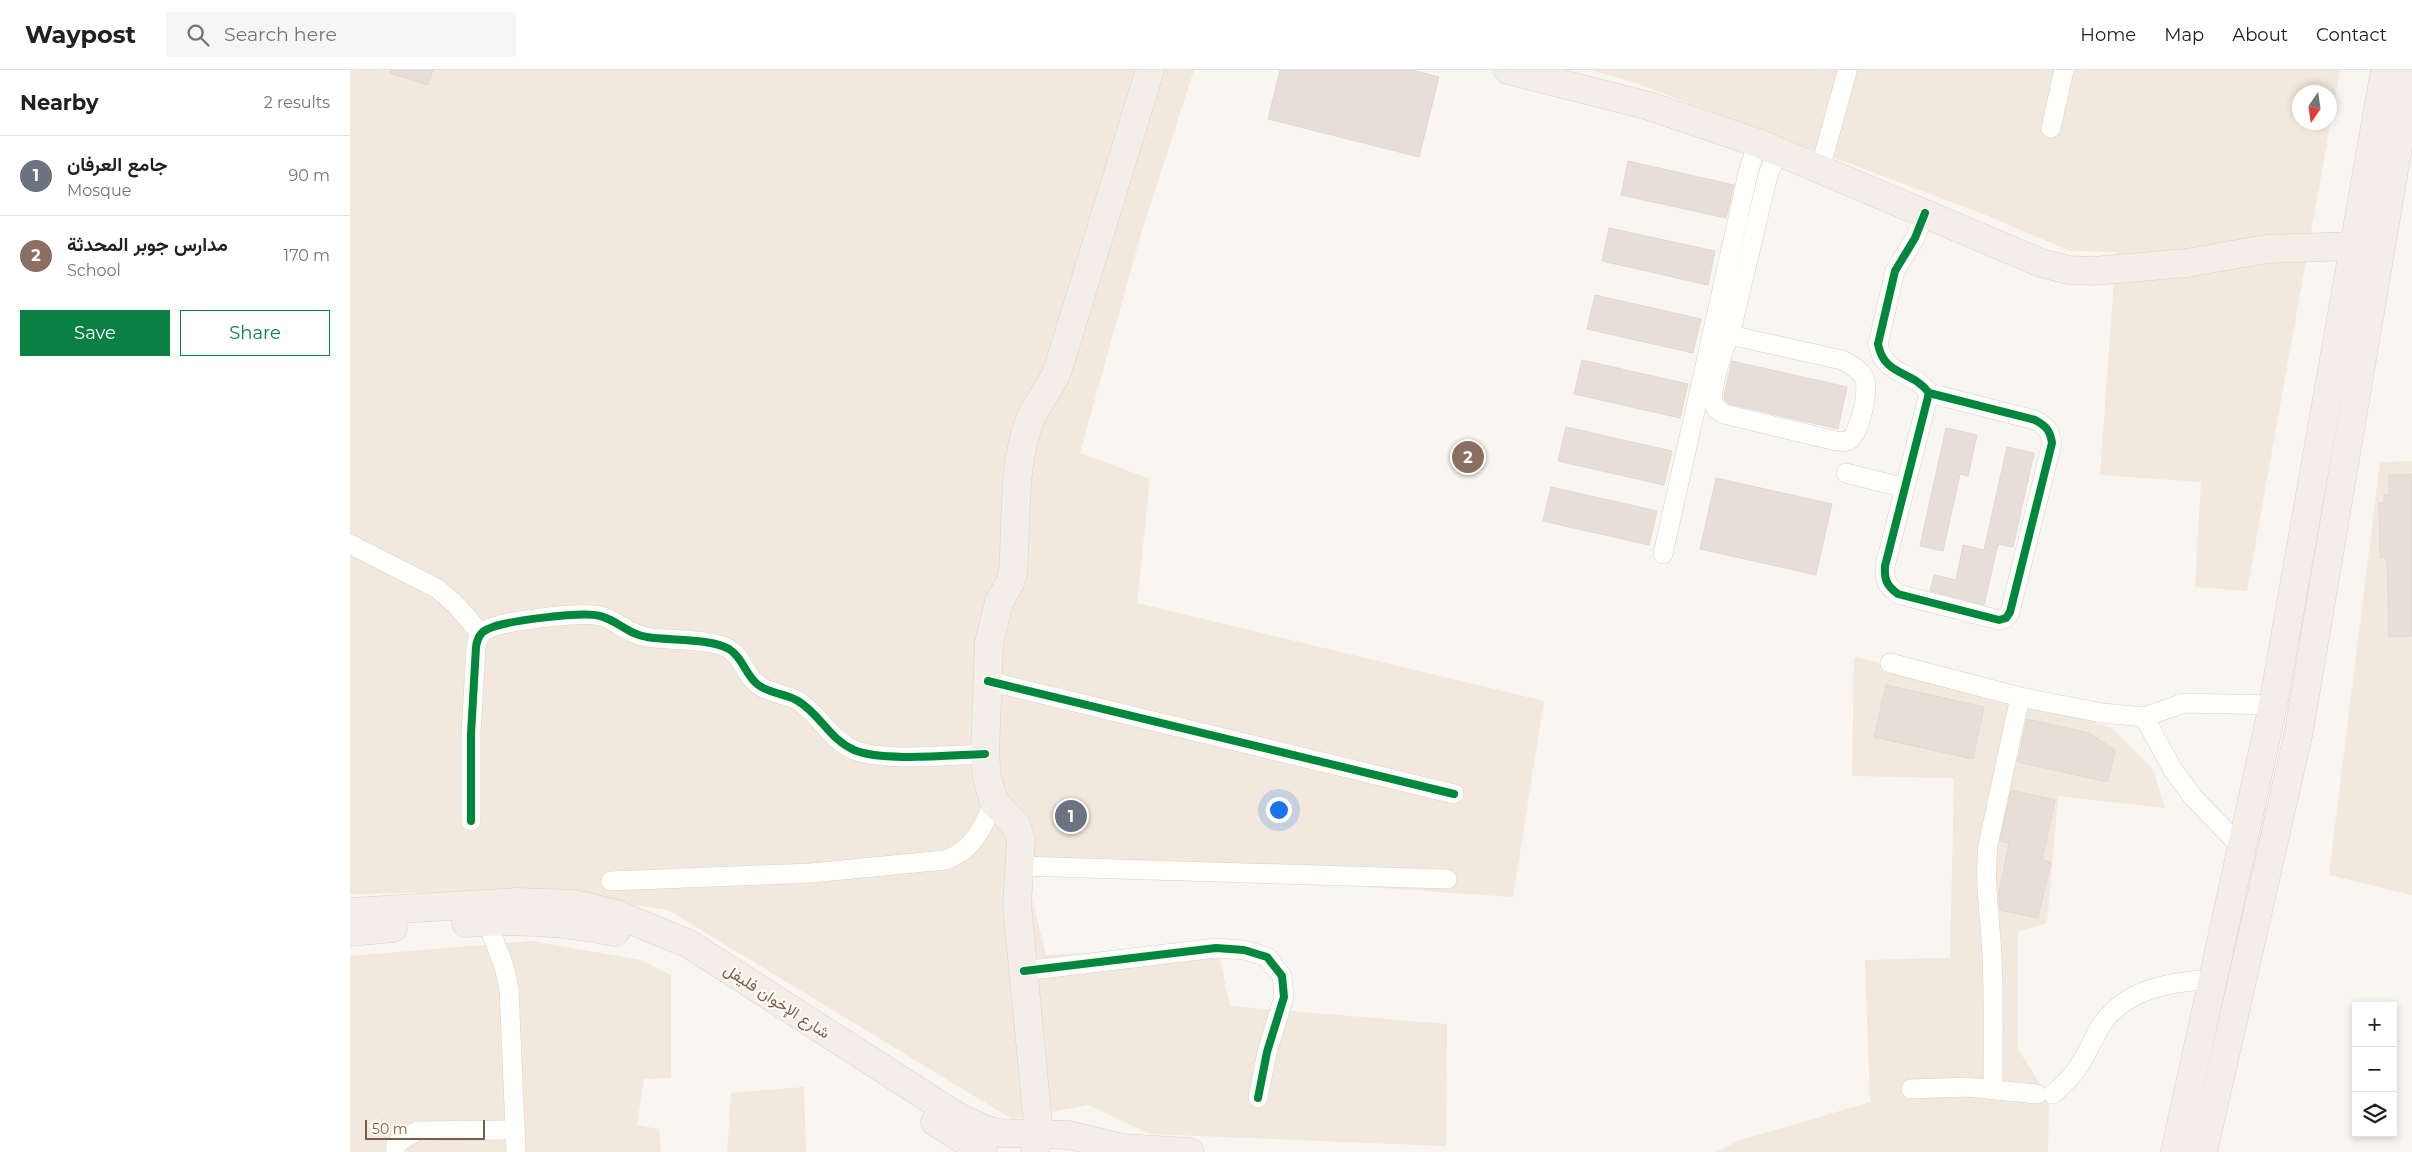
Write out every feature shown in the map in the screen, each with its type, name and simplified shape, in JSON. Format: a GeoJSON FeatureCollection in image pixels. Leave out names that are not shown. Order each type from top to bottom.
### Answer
{"type":"FeatureCollection","features":[{"type":"Feature","properties":{"kind":"main road"},"geometry":{"type":"LineString","coordinates":[[1037,1143],[1024,971],[1016,897],[1019,866],[1019,832],[1011,819],[994,802],[987,778],[985,754],[988,654],[991,632],[999,602],[1010,584],[1017,485],[1026,430],[1034,411],[1048,390],[1058,369],[1150,70]]}},
{"type":"Feature","properties":{"kind":"main road"},"geometry":{"type":"LineString","coordinates":[[1508,70],[1649,106],[1768,147],[2041,263],[2068,270],[2093,271],[2187,263],[2266,249],[2356,246]]}},
{"type":"Feature","properties":{"kind":"main road"},"geometry":{"type":"LineString","coordinates":[[2175,1152],[2273,705],[2386,70]]}},
{"type":"Feature","properties":{"kind":"main road"},"geometry":{"type":"LineString","coordinates":[[2203,1152],[2299,732],[2411,70]]}},
{"type":"Feature","properties":{"kind":"main road","name":"شارع الإخوان فليفل"},"geometry":{"type":"LineString","coordinates":[[483,913],[517,902],[575,904],[616,914],[657,929],[689,944],[969,1122],[998,1133],[1037,1143],[1069,1135],[1098,1147],[1190,1152]]}},
{"type":"Feature","properties":{"kind":"main road","name":"شارع الإخوان فليفل"},"geometry":{"type":"LineString","coordinates":[[350,932],[368,918],[483,913],[586,926],[621,934],[654,947],[686,964],[983,1152]]}},
{"type":"Feature","properties":{"kind":"street"},"geometry":{"type":"LineString","coordinates":[[2051,128],[2064,70]]}},
{"type":"Feature","properties":{"kind":"street"},"geometry":{"type":"LineString","coordinates":[[1820,169],[1847,72]]}},
{"type":"Feature","properties":{"kind":"street"},"geometry":{"type":"LineString","coordinates":[[1730,335],[1842,360],[1853,366],[1864,378],[1867,388],[1856,433],[1848,441],[1836,442],[1724,414],[1716,409],[1712,398],[1724,346],[1730,335],[1768,176],[1768,147]]}},
{"type":"Feature","properties":{"kind":"street"},"geometry":{"type":"LineString","coordinates":[[1663,554],[1749,169],[1768,147]]}},
{"type":"Feature","properties":{"kind":"street"},"geometry":{"type":"LineString","coordinates":[[1925,213],[1914,238],[1895,271],[1878,344],[1880,356],[1889,366],[1923,384],[1929,393],[2035,420],[2047,427],[2051,434],[2052,442],[2010,612],[2006,618],[1999,620],[1898,594],[1889,587],[1884,578],[1885,566],[1929,393]]}},
{"type":"Feature","properties":{"kind":"street"},"geometry":{"type":"LineString","coordinates":[[1846,473],[1905,488]]}},
{"type":"Feature","properties":{"kind":"street"},"geometry":{"type":"LineString","coordinates":[[350,544],[438,589],[457,606],[481,634]]}},
{"type":"Feature","properties":{"kind":"street"},"geometry":{"type":"LineString","coordinates":[[471,821],[472,711],[476,646],[481,634],[489,628],[507,624],[584,614],[600,616],[625,630],[646,637],[716,644],[729,649],[740,660],[755,683],[762,688],[787,695],[804,704],[835,738],[854,750],[878,756],[985,754]]}},
{"type":"Feature","properties":{"kind":"street"},"geometry":{"type":"LineString","coordinates":[[1890,663],[2020,697],[2102,713],[2144,717],[2184,704],[2273,705]]}},
{"type":"Feature","properties":{"kind":"street"},"geometry":{"type":"LineString","coordinates":[[988,681],[1454,794]]}},
{"type":"Feature","properties":{"kind":"street"},"geometry":{"type":"LineString","coordinates":[[1993,1088],[1992,958],[1986,869],[1988,845],[2020,697]]}},
{"type":"Feature","properties":{"kind":"street"},"geometry":{"type":"LineString","coordinates":[[2144,717],[2173,770],[2193,797],[2242,848]]}},
{"type":"Feature","properties":{"kind":"street"},"geometry":{"type":"LineString","coordinates":[[611,881],[811,873],[945,860],[954,857],[972,845],[981,831],[994,802]]}},
{"type":"Feature","properties":{"kind":"street"},"geometry":{"type":"LineString","coordinates":[[1019,866],[1448,879]]}},
{"type":"Feature","properties":{"kind":"street"},"geometry":{"type":"LineString","coordinates":[[483,913],[504,966],[509,989],[516,1152]]}},
{"type":"Feature","properties":{"kind":"street"},"geometry":{"type":"LineString","coordinates":[[1024,971],[1216,948],[1244,950],[1266,957],[1282,976],[1284,997],[1267,1052],[1258,1098]]}},
{"type":"Feature","properties":{"kind":"street"},"geometry":{"type":"LineString","coordinates":[[1911,1089],[1993,1088],[2045,1094],[2077,1070],[2099,1029],[2111,1014],[2124,1003],[2155,986],[2172,982],[2213,979]]}},
{"type":"Feature","properties":{"kind":"street"},"geometry":{"type":"LineString","coordinates":[[395,1152],[396,1144],[417,1132],[515,1130]]}},
{"type":"Feature","properties":{"kind":"shaded area"},"geometry":{"type":"Polygon","coordinates":[[[350,70],[1194,70],[1141,234],[1080,453],[1150,479],[1137,603],[1544,701],[1513,897],[1023,863],[1046,955],[1217,946],[1230,1006],[1447,1024],[1446,1146],[1149,1134],[1089,1105],[1012,1119],[668,910],[542,891],[350,894],[350,70]]]}},
{"type":"Feature","properties":{"kind":"shaded area"},"geometry":{"type":"Polygon","coordinates":[[[1591,70],[2340,70],[2337,87],[2337,85],[2292,85],[2292,130],[2329,130],[2247,591],[2195,587],[2201,482],[2100,475],[2116,252],[2070,251],[1981,213],[1630,81],[1591,70]]]}},
{"type":"Feature","properties":{"kind":"shaded area"},"geometry":{"type":"Polygon","coordinates":[[[2412,461],[2412,895],[2329,875],[2380,462],[2412,461]]]}},
{"type":"Feature","properties":{"kind":"shaded area"},"geometry":{"type":"Polygon","coordinates":[[[1854,657],[2002,689],[2112,728],[2153,769],[2165,808],[2058,796],[2047,923],[2018,932],[2018,1049],[2049,1098],[2048,1152],[1716,1152],[1738,1141],[1870,1102],[1865,960],[1950,958],[1954,778],[1852,776],[1854,657]]]}},
{"type":"Feature","properties":{"kind":"shaded area"},"geometry":{"type":"Polygon","coordinates":[[[531,941],[641,960],[671,975],[671,1078],[644,1079],[637,1125],[659,1129],[661,1152],[350,1152],[350,956],[531,941]]]}},
{"type":"Feature","properties":{"kind":"shaded area"},"geometry":{"type":"Polygon","coordinates":[[[804,1087],[806,1152],[727,1152],[731,1093],[804,1087]]]}},
{"type":"Feature","properties":{"kind":"building"},"geometry":{"type":"Polygon","coordinates":[[[391,70],[433,70],[428,85],[390,73],[391,70]]]}},
{"type":"Feature","properties":{"kind":"building"},"geometry":{"type":"Polygon","coordinates":[[[1280,70],[1412,70],[1439,77],[1419,157],[1268,119],[1280,70]]]}},
{"type":"Feature","properties":{"kind":"building"},"geometry":{"type":"Polygon","coordinates":[[[1628,161],[1734,185],[1726,218],[1621,195],[1628,161]]]}},
{"type":"Feature","properties":{"kind":"building"},"geometry":{"type":"Polygon","coordinates":[[[1609,228],[1715,251],[1708,285],[1602,261],[1609,228]]]}},
{"type":"Feature","properties":{"kind":"building"},"geometry":{"type":"Polygon","coordinates":[[[1595,295],[1701,319],[1693,353],[1587,329],[1595,295]]]}},
{"type":"Feature","properties":{"kind":"building"},"geometry":{"type":"Polygon","coordinates":[[[1582,360],[1688,384],[1680,418],[1574,394],[1582,360]]]}},
{"type":"Feature","properties":{"kind":"building"},"geometry":{"type":"Polygon","coordinates":[[[1732,361],[1847,387],[1838,429],[1729,404],[1725,400],[1724,395],[1732,361]]]}},
{"type":"Feature","properties":{"kind":"building"},"geometry":{"type":"Polygon","coordinates":[[[1566,427],[1672,451],[1664,485],[1558,461],[1566,427]]]}},
{"type":"Feature","properties":{"kind":"building"},"geometry":{"type":"Polygon","coordinates":[[[1946,428],[1977,435],[1968,476],[1960,474],[1943,551],[1920,546],[1946,428]]]}},
{"type":"Feature","properties":{"kind":"building"},"geometry":{"type":"Polygon","coordinates":[[[2007,447],[2034,453],[2013,547],[1998,544],[1984,605],[1930,591],[1934,575],[1956,580],[1963,545],[1984,550],[2007,447]]]}},
{"type":"Feature","properties":{"kind":"building"},"geometry":{"type":"Polygon","coordinates":[[[2412,474],[2412,636],[2389,637],[2387,558],[2380,558],[2379,503],[2384,503],[2384,495],[2389,495],[2389,475],[2412,474]]]}},
{"type":"Feature","properties":{"kind":"building"},"geometry":{"type":"Polygon","coordinates":[[[1716,478],[1832,504],[1816,575],[1700,549],[1716,478]]]}},
{"type":"Feature","properties":{"kind":"building"},"geometry":{"type":"Polygon","coordinates":[[[1551,487],[1657,511],[1649,545],[1543,521],[1551,487]]]}},
{"type":"Feature","properties":{"kind":"building"},"geometry":{"type":"Polygon","coordinates":[[[1886,685],[1984,707],[1973,759],[1874,737],[1886,685]]]}},
{"type":"Feature","properties":{"kind":"building"},"geometry":{"type":"Polygon","coordinates":[[[2027,719],[2089,733],[2115,750],[2108,782],[2018,762],[2027,719]]]}},
{"type":"Feature","properties":{"kind":"building"},"geometry":{"type":"Polygon","coordinates":[[[2011,790],[2055,800],[2042,860],[2051,862],[2038,918],[2000,910],[1999,892],[2009,843],[2000,841],[2011,790]]]}},
{"type":"Feature","properties":{"kind":"cycle path"},"geometry":{"type":"LineString","coordinates":[[1925,213],[1915,238],[1895,271],[1878,344],[1881,355],[1893,368],[1915,380],[1929,393],[2035,420],[2047,429],[2052,443],[2010,612],[2006,618],[1999,620],[1898,594],[1891,588],[1886,579],[1885,566],[1929,393]]}},
{"type":"Feature","properties":{"kind":"cycle path"},"geometry":{"type":"LineString","coordinates":[[471,821],[471,734],[477,641],[483,632],[496,626],[543,618],[577,615],[600,616],[641,636],[701,641],[721,645],[734,653],[757,684],[767,690],[788,696],[806,706],[838,740],[854,750],[867,754],[899,757],[985,754]]}},
{"type":"Feature","properties":{"kind":"cycle path"},"geometry":{"type":"LineString","coordinates":[[988,681],[1454,794]]}},
{"type":"Feature","properties":{"kind":"cycle path"},"geometry":{"type":"LineString","coordinates":[[1024,971],[1216,948],[1244,950],[1267,957],[1282,976],[1284,997],[1267,1052],[1258,1098]]}},
{"type":"Feature","properties":{"kind":"place","name":"مدارس جوبر المحدثة"},"geometry":{"type":"Point","coordinates":[1468,457]}},
{"type":"Feature","properties":{"kind":"place","name":"جامع العرفان"},"geometry":{"type":"Point","coordinates":[1071,816]}}]}
